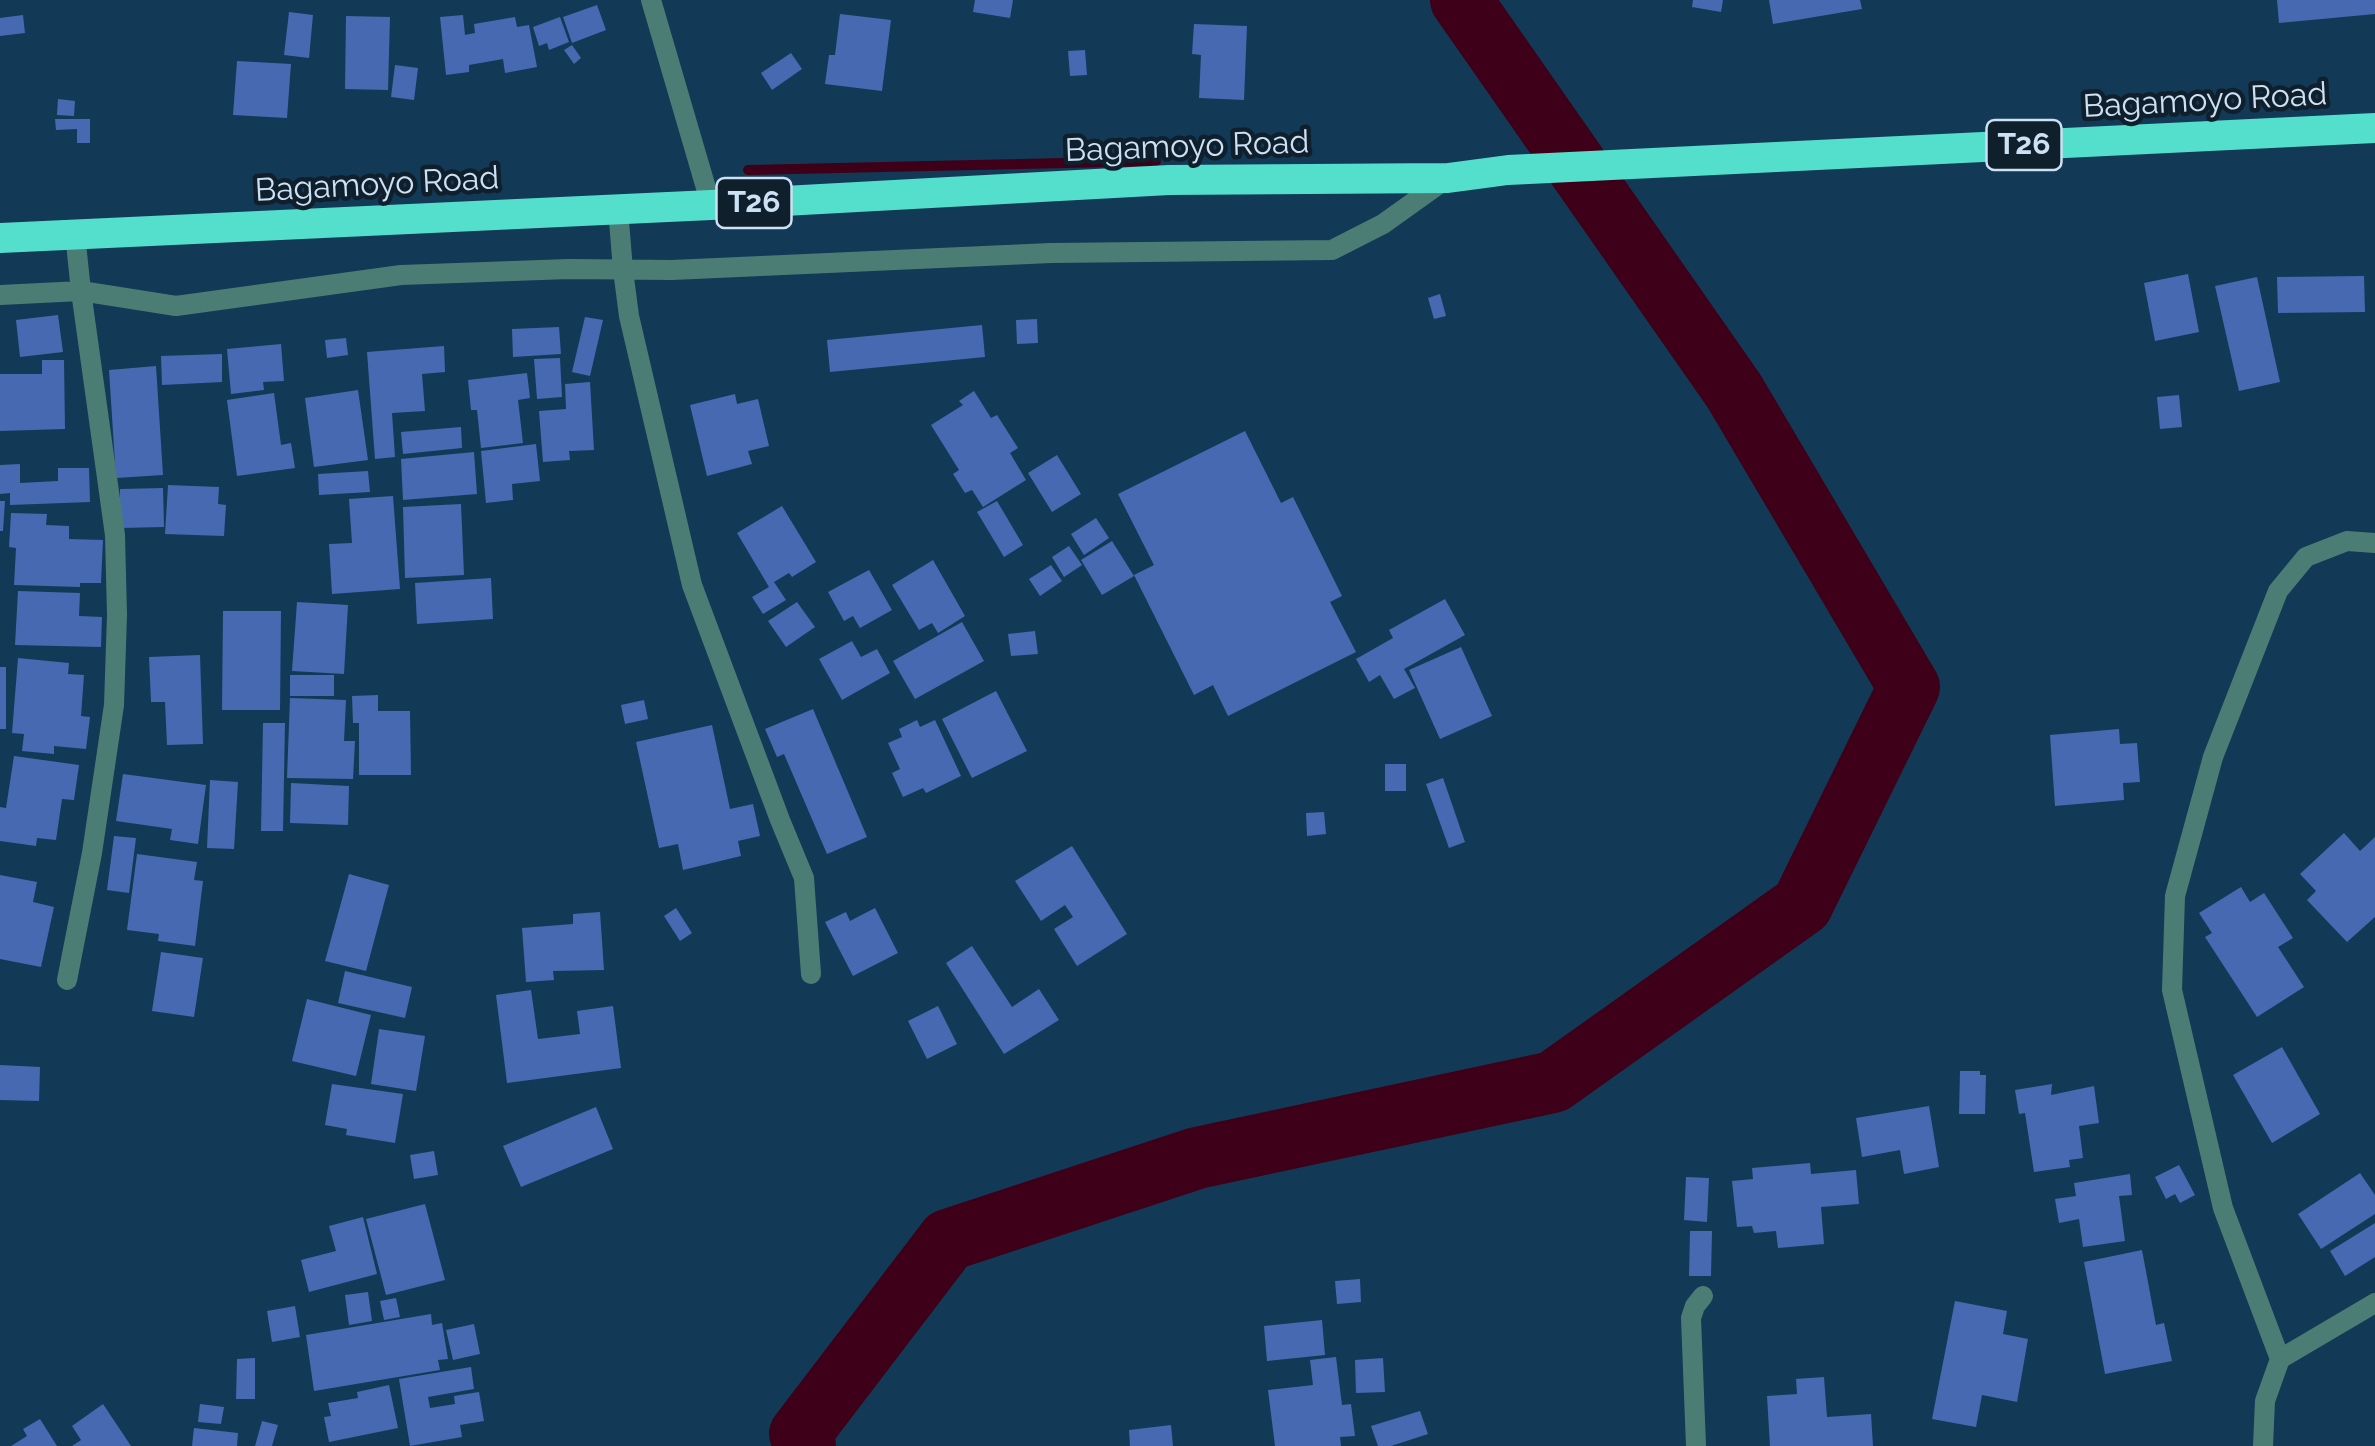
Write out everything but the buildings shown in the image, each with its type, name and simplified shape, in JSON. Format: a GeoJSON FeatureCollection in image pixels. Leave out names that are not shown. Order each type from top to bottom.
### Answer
{"type":"FeatureCollection","features":[{"type":"Feature","properties":{"kind":"highway","name":"Bagamoyo Road"},"geometry":{"type":"LineString","coordinates":[[0,238],[1169,180],[1448,178],[1508,170],[2375,128]]}},
{"type":"Feature","properties":{"kind":"street"},"geometry":{"type":"LineString","coordinates":[[651,0],[711,205]]}},
{"type":"Feature","properties":{"kind":"street"},"geometry":{"type":"LineString","coordinates":[[0,295],[81,292],[176,306],[401,275],[788,265],[1051,253],[1332,250],[1383,224],[1448,178]]}},
{"type":"Feature","properties":{"kind":"street"},"geometry":{"type":"LineString","coordinates":[[618,209],[629,316],[692,585],[804,878],[811,974]]}},
{"type":"Feature","properties":{"kind":"street"},"geometry":{"type":"LineString","coordinates":[[68,980],[114,705],[117,615],[115,535],[76,234]]}},
{"type":"Feature","properties":{"kind":"street"},"geometry":{"type":"LineString","coordinates":[[2263,1446],[2266,1401],[2280,1359],[2223,1208],[2172,990],[2175,896],[2213,756],[2278,591],[2306,557],[2347,541],[2375,542]]}},
{"type":"Feature","properties":{"kind":"street"},"geometry":{"type":"LineString","coordinates":[[1696,1446],[1691,1318],[1703,1296]]}},
{"type":"Feature","properties":{"kind":"street"},"geometry":{"type":"LineString","coordinates":[[2280,1359],[2375,1303]]}},
{"type":"Feature","properties":{"kind":"waterway"},"geometry":{"type":"LineString","coordinates":[[805,1446],[800,1434],[948,1240],[1197,1158],[1553,1082],[1802,905],[1909,687],[1734,391],[1461,0]]}},
{"type":"Feature","properties":{"kind":"waterway"},"geometry":{"type":"LineString","coordinates":[[748,170],[1156,161]]}}]}
